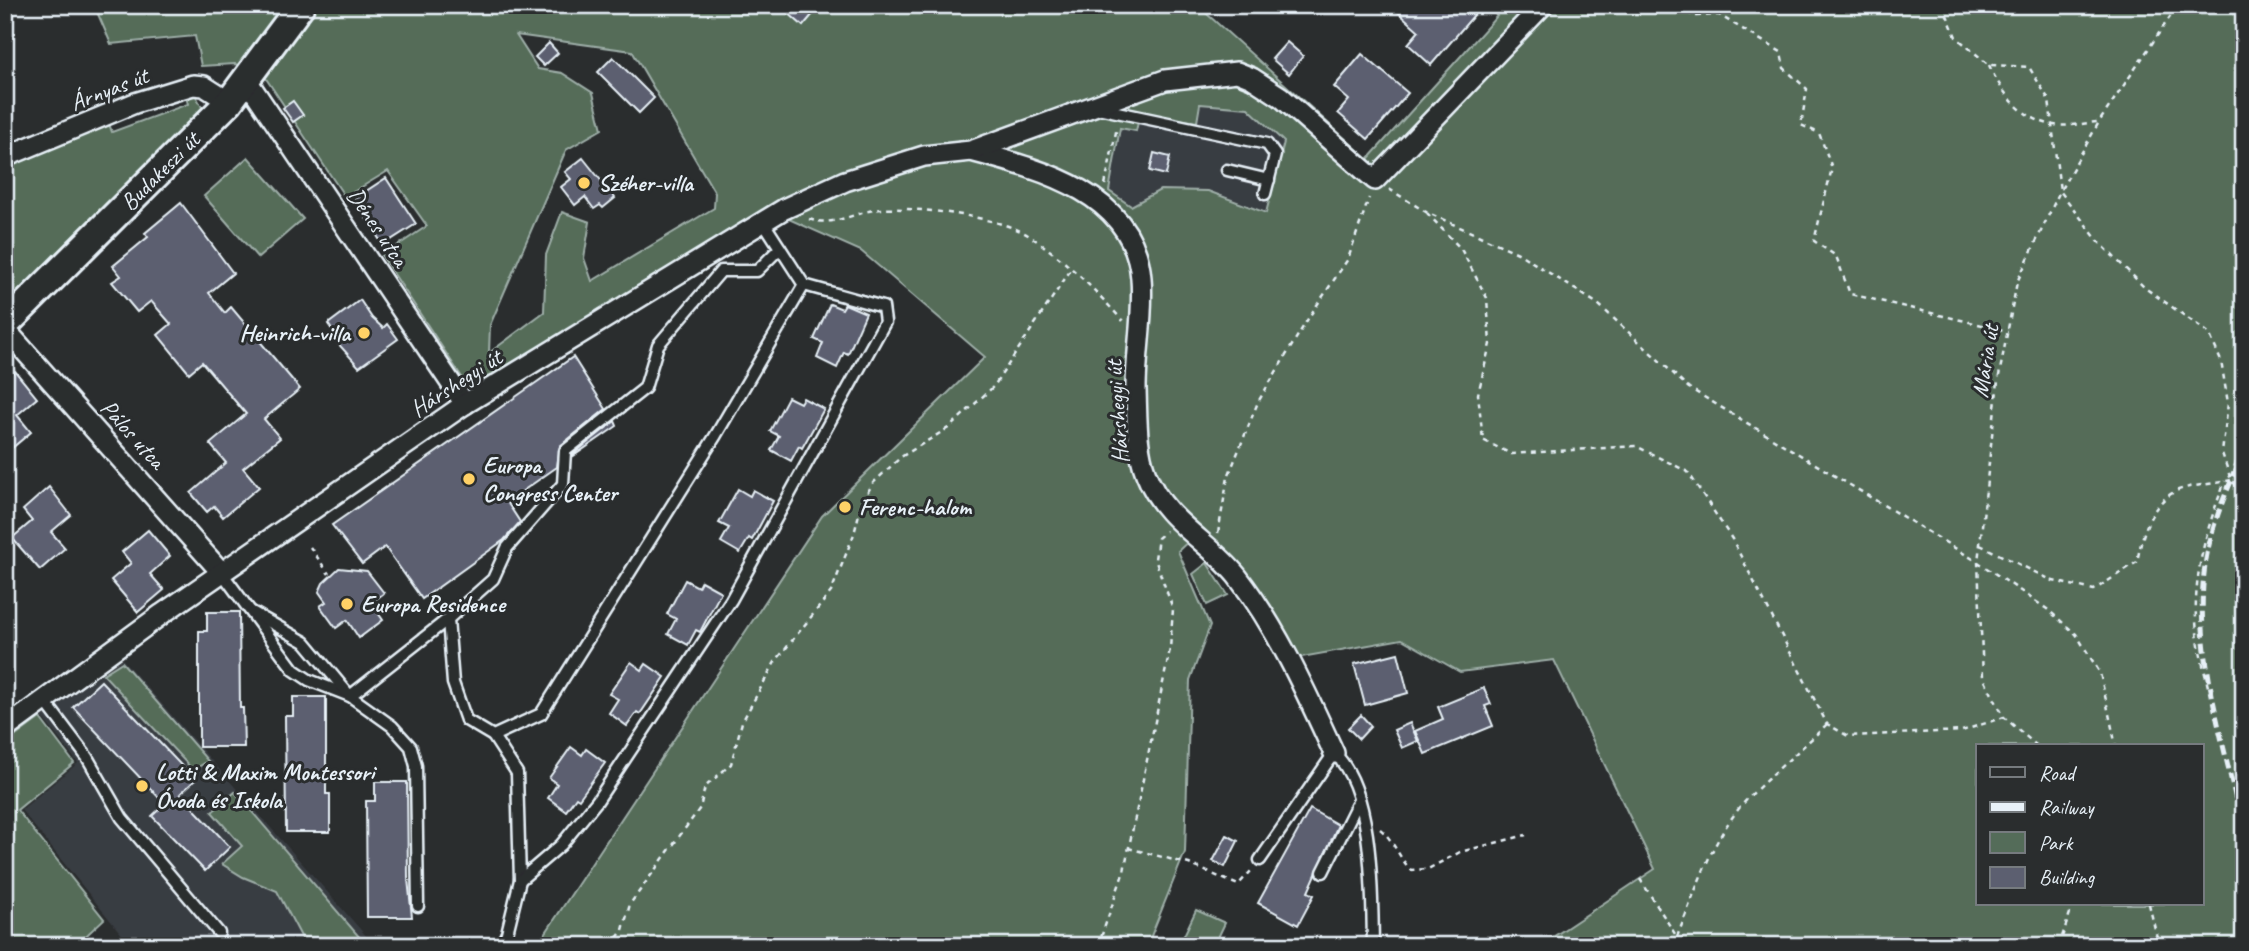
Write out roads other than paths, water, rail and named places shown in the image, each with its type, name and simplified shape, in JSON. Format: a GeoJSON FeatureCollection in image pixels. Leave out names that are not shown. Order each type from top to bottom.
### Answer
{"type":"FeatureCollection","features":[{"type":"Feature","properties":{"kind":"main road","name":"Budakeszi út"},"geometry":{"type":"LineString","coordinates":[[5,327],[229,102],[301,5]]}},
{"type":"Feature","properties":{"kind":"street","name":"Hárshegyi út"},"geometry":{"type":"LineString","coordinates":[[5,729],[222,573],[465,404],[784,209],[845,181],[924,156],[971,151],[1096,108],[1165,80],[1237,72],[1281,97],[1375,180],[1543,5]]}},
{"type":"Feature","properties":{"kind":"street","name":"Dénes utca"},"geometry":{"type":"LineString","coordinates":[[246,79],[465,404]]}},
{"type":"Feature","properties":{"kind":"street","name":"Árnyas út"},"geometry":{"type":"LineString","coordinates":[[5,157],[135,103],[193,85],[204,86],[229,102]]}},
{"type":"Feature","properties":{"kind":"street","name":"Hárshegyi út"},"geometry":{"type":"LineString","coordinates":[[971,151],[1039,169],[1074,186],[1102,204],[1119,223],[1138,257],[1142,295],[1136,345],[1137,420],[1146,474],[1176,521],[1236,575],[1290,659],[1334,753]]}},
{"type":"Feature","properties":{"kind":"street","name":"Pálos utca"},"geometry":{"type":"LineString","coordinates":[[5,327],[222,573]]}},
{"type":"Feature","properties":{"kind":"lane"},"geometry":{"type":"LineString","coordinates":[[1096,108],[1267,144],[1275,155],[1265,194]]}},
{"type":"Feature","properties":{"kind":"lane"},"geometry":{"type":"LineString","coordinates":[[1227,170],[1269,180]]}},
{"type":"Feature","properties":{"kind":"lane"},"geometry":{"type":"LineString","coordinates":[[520,880],[561,845],[597,801],[730,600],[885,322],[883,307],[804,285],[764,223]]}},
{"type":"Feature","properties":{"kind":"lane"},"geometry":{"type":"LineString","coordinates":[[350,696],[448,619],[493,579],[508,548],[563,484],[565,451],[645,388],[658,345],[721,271],[757,271],[780,248]]}},
{"type":"Feature","properties":{"kind":"lane"},"geometry":{"type":"LineString","coordinates":[[493,736],[541,714],[716,435],[804,285]]}},
{"type":"Feature","properties":{"kind":"lane"},"geometry":{"type":"LineString","coordinates":[[222,573],[294,670],[309,680],[350,696],[392,726],[411,747],[416,766],[418,906]]}},
{"type":"Feature","properties":{"kind":"lane"},"geometry":{"type":"LineString","coordinates":[[250,611],[305,642],[350,696]]}},
{"type":"Feature","properties":{"kind":"lane"},"geometry":{"type":"LineString","coordinates":[[448,619],[453,683],[466,720],[493,736],[517,774],[520,880],[507,933],[501,946]]}},
{"type":"Feature","properties":{"kind":"lane"},"geometry":{"type":"LineString","coordinates":[[44,700],[87,757],[122,818],[219,933]]}},
{"type":"Feature","properties":{"kind":"lane"},"geometry":{"type":"LineString","coordinates":[[1260,860],[1334,753],[1343,761],[1364,823],[1372,896],[1373,946]]}},
{"type":"Feature","properties":{"kind":"lane"},"geometry":{"type":"LineString","coordinates":[[1323,872],[1359,802]]}},
{"type":"Feature","properties":{"kind":"railway"},"geometry":{"type":"LineString","coordinates":[[2244,454],[2213,528],[2203,589],[2206,661],[2244,838]]}},
{"type":"Feature","properties":{"kind":"place","name":"Széher-villa"},"geometry":{"type":"Point","coordinates":[584,183]}},
{"type":"Feature","properties":{"kind":"place","name":"Heinrich-villa"},"geometry":{"type":"Point","coordinates":[364,333]}},
{"type":"Feature","properties":{"kind":"place","name":"Europa Congress Center"},"geometry":{"type":"Point","coordinates":[469,479]}},
{"type":"Feature","properties":{"kind":"place","name":"Ferenc-halom"},"geometry":{"type":"Point","coordinates":[845,507]}},
{"type":"Feature","properties":{"kind":"place","name":"Europa Residence"},"geometry":{"type":"Point","coordinates":[347,604]}},
{"type":"Feature","properties":{"kind":"place","name":"Lotti & Maxim Montessori Óvoda és Iskola"},"geometry":{"type":"Point","coordinates":[142,786]}}]}
